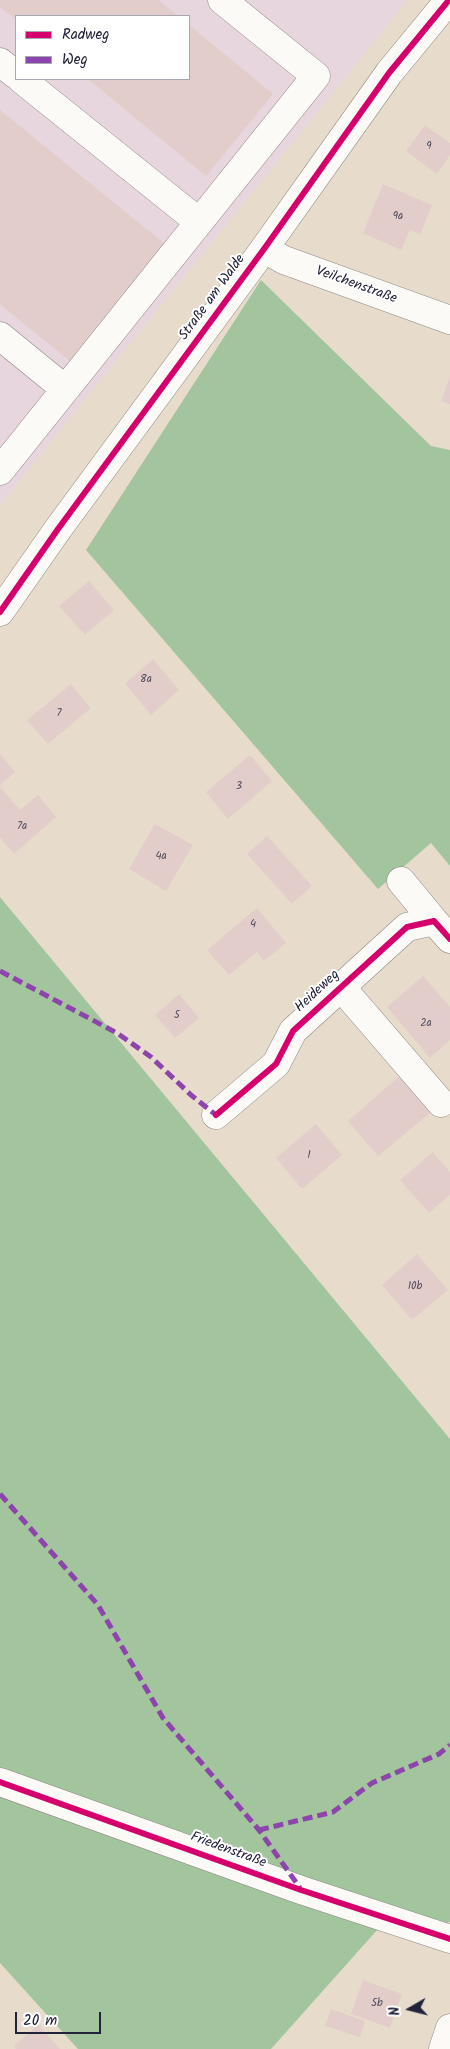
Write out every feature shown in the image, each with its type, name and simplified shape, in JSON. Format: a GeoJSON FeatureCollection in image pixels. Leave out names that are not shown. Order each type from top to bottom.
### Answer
{"type":"FeatureCollection","features":[{"type":"Feature","properties":{"kind":"street","name":"Straße am Walde"},"geometry":{"type":"LineString","coordinates":[[0,612],[58,529],[264,249],[389,73],[448,0]]}},
{"type":"Feature","properties":{"kind":"street"},"geometry":{"type":"LineString","coordinates":[[0,471],[316,76],[238,5]]}},
{"type":"Feature","properties":{"kind":"street"},"geometry":{"type":"LineString","coordinates":[[0,62],[15,74]]}},
{"type":"Feature","properties":{"kind":"street"},"geometry":{"type":"LineString","coordinates":[[21,80],[199,222]]}},
{"type":"Feature","properties":{"kind":"street","name":"Veilchenstraße"},"geometry":{"type":"LineString","coordinates":[[264,249],[284,260],[450,320]]}},
{"type":"Feature","properties":{"kind":"street"},"geometry":{"type":"LineString","coordinates":[[0,336],[65,389]]}},
{"type":"Feature","properties":{"kind":"street"},"geometry":{"type":"LineString","coordinates":[[401,881],[442,930]]}},
{"type":"Feature","properties":{"kind":"street","name":"Heideweg"},"geometry":{"type":"LineString","coordinates":[[216,1115],[276,1064],[293,1032],[407,927],[442,930]]}},
{"type":"Feature","properties":{"kind":"street"},"geometry":{"type":"LineString","coordinates":[[341,987],[442,1103]]}},
{"type":"Feature","properties":{"kind":"street","name":"Friedenstraße"},"geometry":{"type":"LineString","coordinates":[[0,1782],[302,1890],[450,1939]]}},
{"type":"Feature","properties":{"kind":"street"},"geometry":{"type":"LineString","coordinates":[[443,2049],[450,2028]]}},
{"type":"Feature","properties":{"kind":"shaded area"},"geometry":{"type":"Polygon","coordinates":[[[0,0],[408,0],[0,505],[0,0]]]}},
{"type":"Feature","properties":{"kind":"green space"},"geometry":{"type":"Polygon","coordinates":[[[261,280],[431,446],[450,450],[450,866],[431,843],[378,889],[86,550],[261,280]]]}},
{"type":"Feature","properties":{"kind":"green space"},"geometry":{"type":"Polygon","coordinates":[[[0,897],[450,1439],[450,1922],[443,1924],[0,1773],[0,897]]]}},
{"type":"Feature","properties":{"kind":"green space"},"geometry":{"type":"Polygon","coordinates":[[[0,1797],[378,1929],[271,2049],[78,2049],[0,1963],[0,1797]]]}},
{"type":"Feature","properties":{"kind":"building"},"geometry":{"type":"Polygon","coordinates":[[[0,0],[158,0],[177,15],[15,15],[15,19],[0,7],[0,0]]]}},
{"type":"Feature","properties":{"kind":"building"},"geometry":{"type":"Polygon","coordinates":[[[190,26],[273,94],[206,176],[89,80],[190,80],[190,26]]]}},
{"type":"Feature","properties":{"kind":"building"},"geometry":{"type":"Polygon","coordinates":[[[0,110],[166,245],[71,362],[0,304],[0,110]]]}},
{"type":"Feature","properties":{"kind":"building"},"geometry":{"type":"Polygon","coordinates":[[[425,125],[450,143],[450,155],[437,174],[406,151],[425,125]]]}},
{"type":"Feature","properties":{"kind":"building"},"geometry":{"type":"Polygon","coordinates":[[[383,184],[432,205],[420,234],[410,230],[401,250],[363,233],[383,184]]]}},
{"type":"Feature","properties":{"kind":"building"},"geometry":{"type":"Polygon","coordinates":[[[450,377],[450,404],[441,401],[450,377]]]}},
{"type":"Feature","properties":{"kind":"building"},"geometry":{"type":"Polygon","coordinates":[[[89,581],[114,610],[85,635],[59,606],[89,581]]]}},
{"type":"Feature","properties":{"kind":"building"},"geometry":{"type":"Polygon","coordinates":[[[153,659],[179,690],[151,715],[125,684],[153,659]]]}},
{"type":"Feature","properties":{"kind":"building"},"geometry":{"type":"Polygon","coordinates":[[[71,684],[91,708],[48,744],[27,720],[71,684]]]}},
{"type":"Feature","properties":{"kind":"building"},"geometry":{"type":"Polygon","coordinates":[[[0,754],[15,772],[0,785],[0,754]]]}},
{"type":"Feature","properties":{"kind":"building"},"geometry":{"type":"Polygon","coordinates":[[[250,755],[272,781],[228,819],[206,792],[250,755]]]}},
{"type":"Feature","properties":{"kind":"building"},"geometry":{"type":"Polygon","coordinates":[[[0,787],[20,810],[38,795],[56,817],[14,854],[0,837],[0,787]]]}},
{"type":"Feature","properties":{"kind":"building"},"geometry":{"type":"Polygon","coordinates":[[[155,824],[193,845],[166,891],[129,869],[155,824]]]}},
{"type":"Feature","properties":{"kind":"building"},"geometry":{"type":"Polygon","coordinates":[[[267,836],[312,886],[292,904],[247,854],[267,836]]]}},
{"type":"Feature","properties":{"kind":"building"},"geometry":{"type":"Polygon","coordinates":[[[257,908],[286,943],[264,961],[257,952],[229,975],[207,950],[257,908]]]}},
{"type":"Feature","properties":{"kind":"building"},"geometry":{"type":"Polygon","coordinates":[[[423,976],[450,1007],[450,1040],[430,1058],[387,1007],[423,976]]]}},
{"type":"Feature","properties":{"kind":"building"},"geometry":{"type":"Polygon","coordinates":[[[179,994],[199,1018],[175,1038],[155,1015],[179,994]]]}},
{"type":"Feature","properties":{"kind":"building"},"geometry":{"type":"Polygon","coordinates":[[[405,1071],[436,1108],[378,1156],[348,1121],[405,1071]]]}},
{"type":"Feature","properties":{"kind":"building"},"geometry":{"type":"Polygon","coordinates":[[[316,1124],[342,1155],[302,1189],[276,1158],[316,1124]]]}},
{"type":"Feature","properties":{"kind":"building"},"geometry":{"type":"Polygon","coordinates":[[[433,1152],[450,1172],[450,1195],[429,1213],[400,1180],[433,1152]]]}},
{"type":"Feature","properties":{"kind":"building"},"geometry":{"type":"Polygon","coordinates":[[[417,1254],[448,1290],[412,1320],[382,1285],[417,1254]]]}},
{"type":"Feature","properties":{"kind":"building"},"geometry":{"type":"Polygon","coordinates":[[[363,1980],[402,1994],[390,2028],[351,2014],[363,1980]]]}},
{"type":"Feature","properties":{"kind":"building"},"geometry":{"type":"Polygon","coordinates":[[[331,2009],[365,2021],[360,2037],[325,2026],[331,2009]]]}},
{"type":"Feature","properties":{"kind":"building"},"geometry":{"type":"Polygon","coordinates":[[[38,2025],[60,2049],[16,2049],[14,2046],[38,2025]]]}},
{"type":"Feature","properties":{"kind":"marked path"},"geometry":{"type":"LineString","coordinates":[[0,971],[117,1033],[151,1057],[191,1095],[216,1115]]}},
{"type":"Feature","properties":{"kind":"marked path"},"geometry":{"type":"LineString","coordinates":[[0,1494],[98,1605],[163,1718],[259,1830],[300,1888]]}},
{"type":"Feature","properties":{"kind":"marked path"},"geometry":{"type":"LineString","coordinates":[[259,1830],[333,1812],[372,1783],[439,1754],[450,1745]]}},
{"type":"Feature","properties":{"kind":"cycle path"},"geometry":{"type":"LineString","coordinates":[[0,612],[58,529],[264,249],[389,73],[449,0]]}},
{"type":"Feature","properties":{"kind":"cycle path"},"geometry":{"type":"LineString","coordinates":[[216,1115],[276,1064],[293,1031],[407,927],[434,921],[450,939]]}},
{"type":"Feature","properties":{"kind":"cycle path"},"geometry":{"type":"LineString","coordinates":[[0,1782],[301,1890],[450,1939]]}}]}
